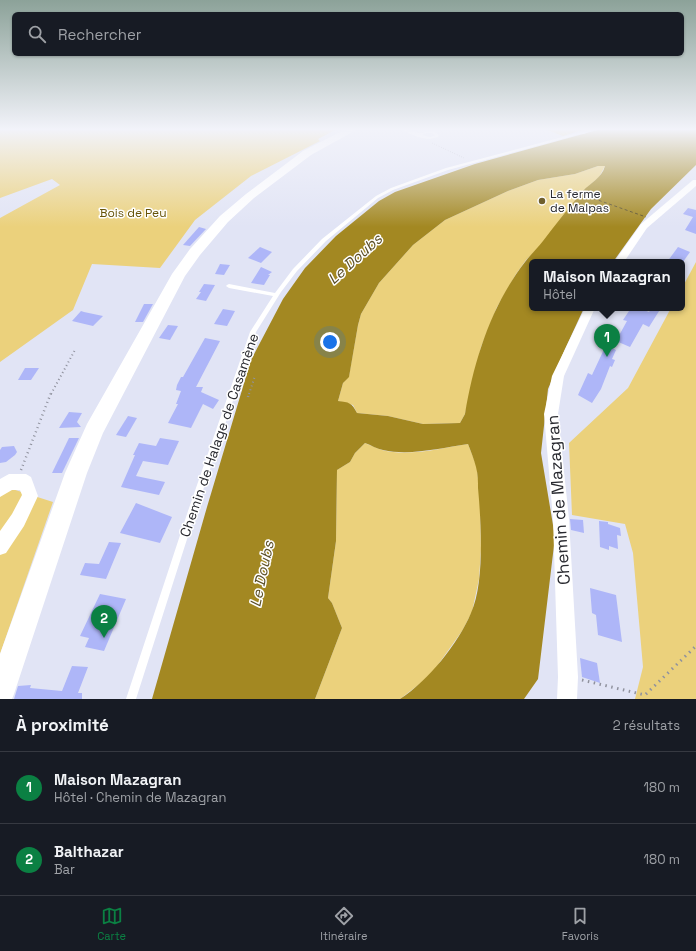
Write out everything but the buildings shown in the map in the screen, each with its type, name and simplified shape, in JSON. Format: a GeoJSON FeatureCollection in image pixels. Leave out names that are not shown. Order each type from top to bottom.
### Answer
{"type":"FeatureCollection","features":[{"type":"Feature","properties":{"kind":"main road"},"geometry":{"type":"LineString","coordinates":[[0,694],[76,473],[94,430],[160,307],[179,274],[195,252],[224,219],[250,196],[296,162]]}},
{"type":"Feature","properties":{"kind":"street"},"geometry":{"type":"LineString","coordinates":[[621,259],[644,226],[696,182]]}},
{"type":"Feature","properties":{"kind":"street","name":"Chemin de Mazagran"},"geometry":{"type":"LineString","coordinates":[[567,699],[568,677],[561,519],[550,414],[558,376],[589,311]]}},
{"type":"Feature","properties":{"kind":"street"},"geometry":{"type":"LineString","coordinates":[[0,489],[9,482],[26,482],[30,496],[18,520],[0,547]]}},
{"type":"Feature","properties":{"kind":"lane","name":"Chemin de Halage de Casamène"},"geometry":{"type":"LineString","coordinates":[[131,699],[253,332],[295,270],[324,240],[377,198],[406,183],[471,162]]}},
{"type":"Feature","properties":{"kind":"lane"},"geometry":{"type":"LineString","coordinates":[[229,286],[277,295]]}},
{"type":"Feature","properties":{"kind":"path"},"geometry":{"type":"LineString","coordinates":[[16,482],[48,399],[75,350]]}},
{"type":"Feature","properties":{"kind":"path"},"geometry":{"type":"LineString","coordinates":[[248,397],[255,376]]}},
{"type":"Feature","properties":{"kind":"path"},"geometry":{"type":"LineString","coordinates":[[568,677],[645,695],[696,646]]}},
{"type":"Feature","properties":{"kind":"green space","name":"Bois de Peu"},"geometry":{"type":"Polygon","coordinates":[[[0,162],[279,162],[251,176],[195,220],[160,268],[92,264],[73,310],[0,362],[0,218],[60,185],[52,179],[0,198],[0,162]]]}},
{"type":"Feature","properties":{"kind":"green space"},"geometry":{"type":"Polygon","coordinates":[[[598,166],[605,166],[599,177],[583,191],[539,247],[526,260],[497,307],[481,347],[465,414],[460,423],[423,424],[388,416],[357,413],[353,405],[338,401],[343,383],[349,376],[361,314],[379,283],[413,245],[445,220],[508,191],[538,180],[575,174],[598,166]]]}},
{"type":"Feature","properties":{"kind":"green space"},"geometry":{"type":"Polygon","coordinates":[[[696,262],[696,699],[635,699],[643,667],[633,553],[625,524],[572,515],[569,443],[628,388],[669,311],[685,311],[685,282],[696,262]]]}},
{"type":"Feature","properties":{"kind":"green space"},"geometry":{"type":"Polygon","coordinates":[[[365,443],[382,450],[403,453],[468,444],[477,467],[481,549],[479,579],[472,612],[462,631],[435,669],[422,682],[400,699],[315,699],[342,628],[332,603],[328,598],[336,541],[337,470],[350,462],[355,453],[365,443]]]}},
{"type":"Feature","properties":{"kind":"green space"},"geometry":{"type":"Polygon","coordinates":[[[6,487],[53,502],[0,654],[0,496],[6,487]]]}},
{"type":"Feature","properties":{"kind":"water","name":"Le Doubs"},"geometry":{"type":"Polygon","coordinates":[[[484,162],[696,162],[696,165],[651,209],[615,259],[529,259],[529,311],[583,311],[548,389],[541,453],[555,537],[538,679],[524,699],[400,699],[421,682],[441,661],[458,637],[471,613],[478,585],[481,552],[477,472],[468,444],[425,451],[393,452],[365,443],[355,453],[350,462],[337,470],[336,541],[328,598],[332,603],[342,628],[315,699],[152,699],[251,360],[283,299],[305,268],[336,236],[379,201],[395,192],[484,162]],[[598,166],[575,174],[538,180],[508,191],[445,220],[413,245],[379,283],[361,314],[349,377],[343,383],[338,401],[350,404],[357,413],[388,416],[423,424],[460,423],[465,414],[473,374],[486,334],[493,315],[513,279],[527,259],[541,244],[568,209],[583,191],[596,180],[605,166],[598,166]]]}},
{"type":"Feature","properties":{"kind":"ferry route"},"geometry":{"type":"LineString","coordinates":[[578,193],[646,217]]}},
{"type":"Feature","properties":{"kind":"place","name":"La ferme de Malpas"},"geometry":{"type":"Point","coordinates":[542,201]}},
{"type":"Feature","properties":{"kind":"place","name":"Maison Mazagran"},"geometry":{"type":"Point","coordinates":[607,357]}},
{"type":"Feature","properties":{"kind":"place","name":"Balthazar"},"geometry":{"type":"Point","coordinates":[104,638]}}]}
